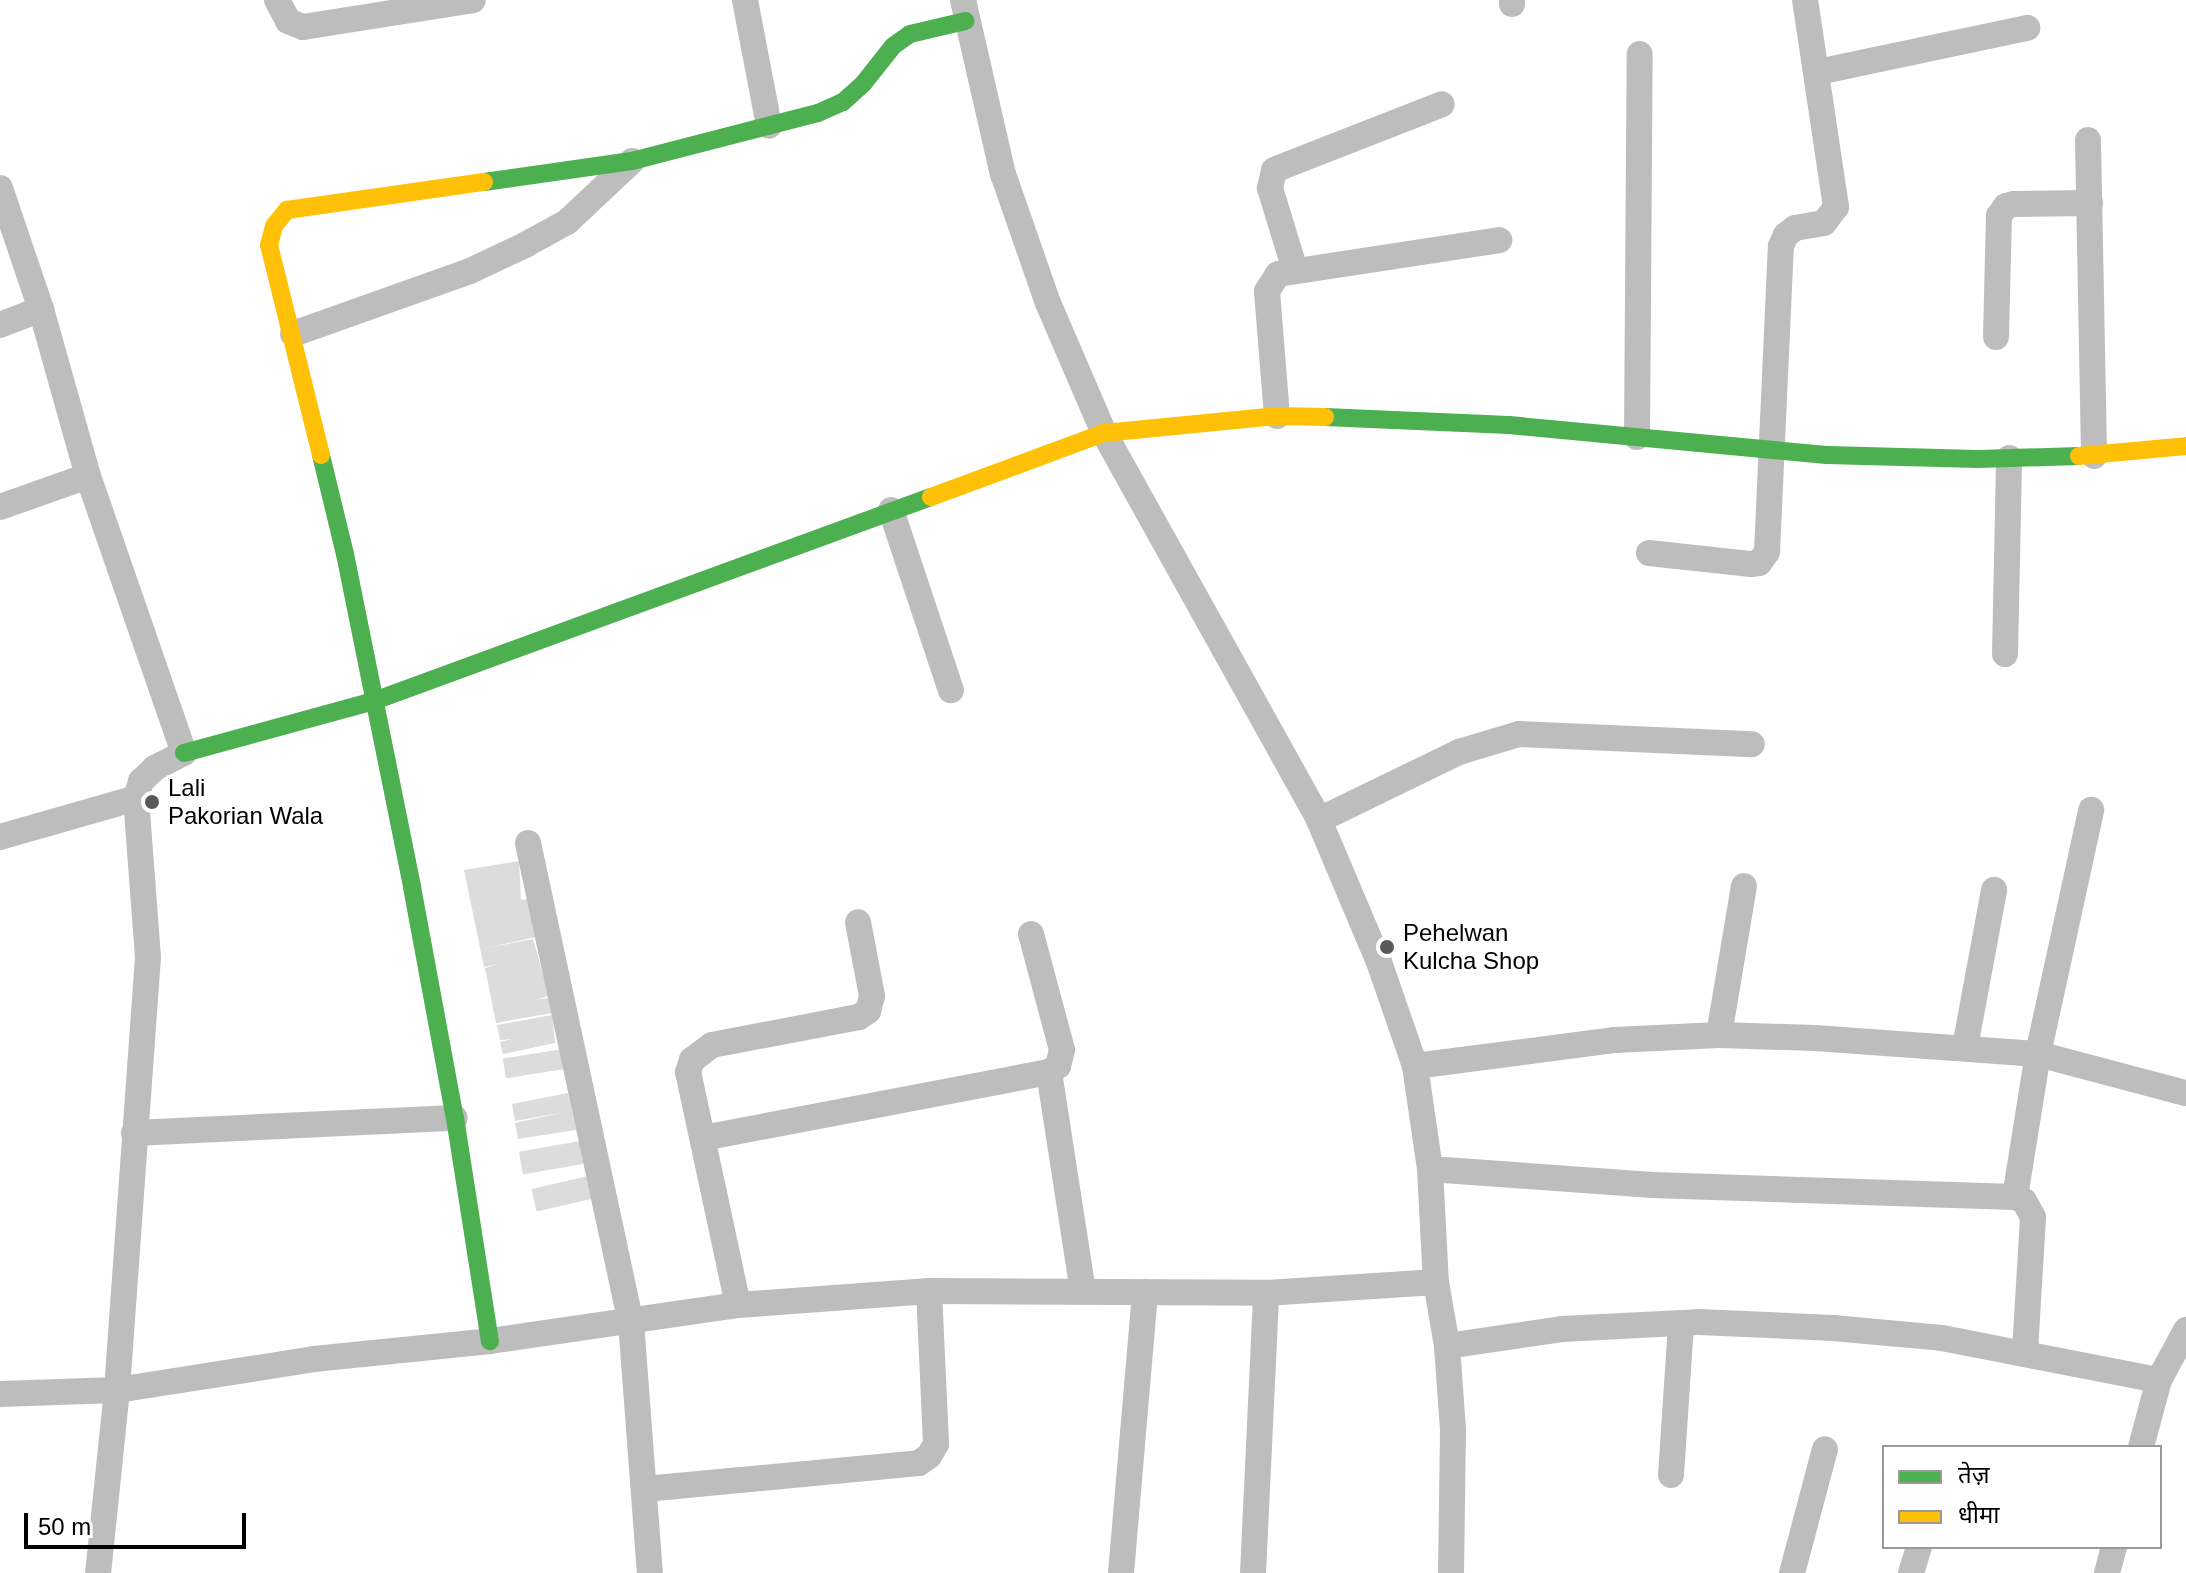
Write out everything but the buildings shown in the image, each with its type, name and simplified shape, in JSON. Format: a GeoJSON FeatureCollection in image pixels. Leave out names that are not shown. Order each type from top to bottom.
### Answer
{"type":"FeatureCollection","features":[{"type":"Feature","properties":{"kind":"street"},"geometry":{"type":"LineString","coordinates":[[277,0],[288,21],[303,27],[473,0]]}},
{"type":"Feature","properties":{"kind":"street"},"geometry":{"type":"LineString","coordinates":[[745,0],[769,126]]}},
{"type":"Feature","properties":{"kind":"street"},"geometry":{"type":"LineString","coordinates":[[1649,553],[1759,563],[1767,552],[1781,246],[1786,235],[1795,228],[1824,223],[1836,207],[1805,0]]}},
{"type":"Feature","properties":{"kind":"street"},"geometry":{"type":"LineString","coordinates":[[490,1341],[455,1118],[345,554],[269,245],[274,226],[287,210],[632,161],[818,113],[843,102],[893,46],[910,34],[964,10],[1003,174],[1048,303],[1104,433],[1319,820],[1379,962],[1415,1066],[1430,1169],[1436,1282],[1447,1346],[1453,1430],[1451,1573]]}},
{"type":"Feature","properties":{"kind":"street"},"geometry":{"type":"LineString","coordinates":[[1818,72],[2027,28]]}},
{"type":"Feature","properties":{"kind":"street"},"geometry":{"type":"LineString","coordinates":[[1637,437],[1640,54]]}},
{"type":"Feature","properties":{"kind":"street"},"geometry":{"type":"LineString","coordinates":[[1295,270],[1270,188],[1274,170],[1442,104]]}},
{"type":"Feature","properties":{"kind":"street"},"geometry":{"type":"LineString","coordinates":[[2088,140],[2094,456]]}},
{"type":"Feature","properties":{"kind":"street"},"geometry":{"type":"LineString","coordinates":[[293,334],[470,271],[525,245],[567,222],[632,161]]}},
{"type":"Feature","properties":{"kind":"street"},"geometry":{"type":"LineString","coordinates":[[0,188],[41,309],[88,476],[184,753]]}},
{"type":"Feature","properties":{"kind":"street"},"geometry":{"type":"LineString","coordinates":[[1996,337],[1999,216],[2006,206],[2090,203]]}},
{"type":"Feature","properties":{"kind":"street"},"geometry":{"type":"LineString","coordinates":[[1277,416],[1267,291],[1278,274],[1499,240]]}},
{"type":"Feature","properties":{"kind":"street"},"geometry":{"type":"LineString","coordinates":[[0,325],[41,309]]}},
{"type":"Feature","properties":{"kind":"street"},"geometry":{"type":"LineString","coordinates":[[98,1573],[117,1390],[148,957],[146,886],[136,798],[141,781],[155,768],[184,753],[374,701],[1104,433],[1166,424],[1277,416],[1494,424],[1771,451],[2009,458],[2094,456],[2186,446]]}},
{"type":"Feature","properties":{"kind":"street"},"geometry":{"type":"LineString","coordinates":[[2005,654],[2009,458]]}},
{"type":"Feature","properties":{"kind":"street"},"geometry":{"type":"LineString","coordinates":[[0,507],[88,476]]}},
{"type":"Feature","properties":{"kind":"street"},"geometry":{"type":"LineString","coordinates":[[891,510],[951,690]]}},
{"type":"Feature","properties":{"kind":"street"},"geometry":{"type":"LineString","coordinates":[[1319,820],[1459,752],[1519,734],[1752,744]]}},
{"type":"Feature","properties":{"kind":"street"},"geometry":{"type":"LineString","coordinates":[[0,837],[136,798]]}},
{"type":"Feature","properties":{"kind":"street"},"geometry":{"type":"LineString","coordinates":[[2015,1197],[2038,1054],[2091,810]]}},
{"type":"Feature","properties":{"kind":"street"},"geometry":{"type":"LineString","coordinates":[[528,843],[631,1322],[650,1573]]}},
{"type":"Feature","properties":{"kind":"street"},"geometry":{"type":"LineString","coordinates":[[1719,1035],[1744,886]]}},
{"type":"Feature","properties":{"kind":"street"},"geometry":{"type":"LineString","coordinates":[[1965,1047],[1994,890]]}},
{"type":"Feature","properties":{"kind":"street"},"geometry":{"type":"LineString","coordinates":[[738,1305],[688,1072],[699,1052],[712,1045],[859,1017],[868,1011],[872,996],[858,922]]}},
{"type":"Feature","properties":{"kind":"street"},"geometry":{"type":"LineString","coordinates":[[703,1138],[1049,1072],[1058,1066],[1062,1050],[1031,934]]}},
{"type":"Feature","properties":{"kind":"street"},"geometry":{"type":"LineString","coordinates":[[1415,1066],[1530,1049],[1719,1035],[1965,1047],[2038,1054],[2186,1093]]}},
{"type":"Feature","properties":{"kind":"street"},"geometry":{"type":"LineString","coordinates":[[1049,1072],[1083,1291]]}},
{"type":"Feature","properties":{"kind":"street"},"geometry":{"type":"LineString","coordinates":[[134,1133],[455,1118]]}},
{"type":"Feature","properties":{"kind":"street"},"geometry":{"type":"LineString","coordinates":[[1430,1169],[1652,1185],[2015,1197],[2024,1201],[2033,1217],[2025,1352]]}},
{"type":"Feature","properties":{"kind":"street"},"geometry":{"type":"LineString","coordinates":[[0,1394],[117,1390],[314,1359],[490,1341],[738,1305],[929,1291],[1266,1293],[1436,1282]]}},
{"type":"Feature","properties":{"kind":"street"},"geometry":{"type":"LineString","coordinates":[[645,1489],[919,1463],[929,1456],[936,1444],[929,1291]]}},
{"type":"Feature","properties":{"kind":"street"},"geometry":{"type":"LineString","coordinates":[[1121,1573],[1145,1292]]}},
{"type":"Feature","properties":{"kind":"street"},"geometry":{"type":"LineString","coordinates":[[1253,1573],[1266,1293]]}},
{"type":"Feature","properties":{"kind":"street"},"geometry":{"type":"LineString","coordinates":[[1447,1346],[1562,1329],[1681,1323],[1885,1331],[2025,1352],[2159,1380]]}},
{"type":"Feature","properties":{"kind":"street"},"geometry":{"type":"LineString","coordinates":[[1671,1475],[1681,1323]]}},
{"type":"Feature","properties":{"kind":"street"},"geometry":{"type":"LineString","coordinates":[[2142,1445],[2159,1380],[2186,1330]]}},
{"type":"Feature","properties":{"kind":"street"},"geometry":{"type":"LineString","coordinates":[[1792,1573],[1825,1449]]}},
{"type":"Feature","properties":{"kind":"street"},"geometry":{"type":"LineString","coordinates":[[1911,1573],[1918,1549]]}},
{"type":"Feature","properties":{"kind":"street"},"geometry":{"type":"LineString","coordinates":[[2107,1573],[2113,1549]]}},
{"type":"Feature","properties":{"kind":"traffic: fast"},"geometry":{"type":"LineString","coordinates":[[484,182],[632,161],[818,113],[843,102],[863,84],[893,46],[910,34],[966,21]]}},
{"type":"Feature","properties":{"kind":"traffic: fast"},"geometry":{"type":"LineString","coordinates":[[1325,417],[1509,425],[1827,455],[1978,459],[2079,456]]}},
{"type":"Feature","properties":{"kind":"traffic: fast"},"geometry":{"type":"LineString","coordinates":[[321,455],[345,554],[412,887],[455,1118],[490,1341]]}},
{"type":"Feature","properties":{"kind":"traffic: fast"},"geometry":{"type":"LineString","coordinates":[[184,753],[374,701],[931,497]]}},
{"type":"Feature","properties":{"kind":"traffic: slow"},"geometry":{"type":"LineString","coordinates":[[321,455],[269,245],[274,226],[287,210],[484,182]]}},
{"type":"Feature","properties":{"kind":"traffic: slow"},"geometry":{"type":"LineString","coordinates":[[931,497],[1104,433],[1277,416],[1325,417]]}},
{"type":"Feature","properties":{"kind":"traffic: slow"},"geometry":{"type":"LineString","coordinates":[[2079,456],[2186,446]]}},
{"type":"Feature","properties":{"kind":"place","name":"Lali Pakorian Wala"},"geometry":{"type":"Point","coordinates":[152,802]}},
{"type":"Feature","properties":{"kind":"place","name":"Pehelwan Kulcha Shop"},"geometry":{"type":"Point","coordinates":[1387,947]}}]}
